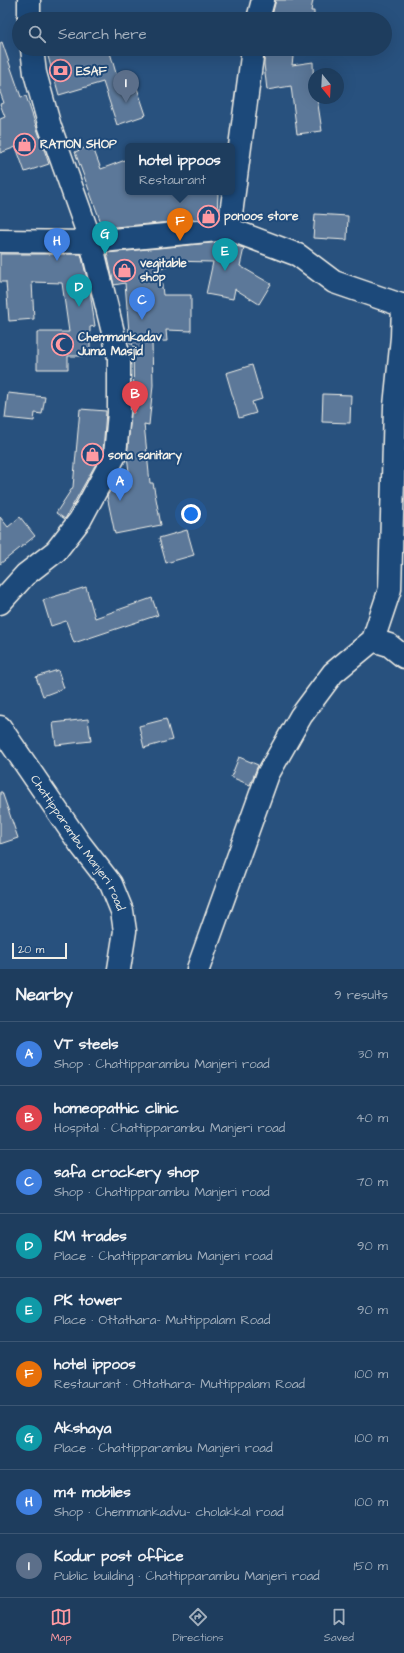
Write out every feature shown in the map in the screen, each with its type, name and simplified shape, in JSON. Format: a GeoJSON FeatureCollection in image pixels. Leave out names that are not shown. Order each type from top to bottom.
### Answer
{"type":"FeatureCollection","features":[{"type":"Feature","properties":{"kind":"street"},"geometry":{"type":"LineString","coordinates":[[29,0],[29,12]]}},
{"type":"Feature","properties":{"kind":"street"},"geometry":{"type":"LineString","coordinates":[[260,12],[263,0]]}},
{"type":"Feature","properties":{"kind":"street"},"geometry":{"type":"LineString","coordinates":[[0,603],[25,575],[56,551],[80,520],[115,455],[119,413],[119,357],[91,242],[50,127],[35,73],[33,56]]}},
{"type":"Feature","properties":{"kind":"street"},"geometry":{"type":"LineString","coordinates":[[235,186],[253,56]]}},
{"type":"Feature","properties":{"kind":"street"},"geometry":{"type":"LineString","coordinates":[[229,229],[234,195]]}},
{"type":"Feature","properties":{"kind":"street"},"geometry":{"type":"LineString","coordinates":[[0,241],[91,242],[229,229],[298,255],[334,282],[403,306],[402,337],[395,406],[390,589],[372,640],[333,673],[301,716],[268,774],[198,969]]}},
{"type":"Feature","properties":{"kind":"street"},"geometry":{"type":"LineString","coordinates":[[372,640],[389,645],[404,657]]}},
{"type":"Feature","properties":{"kind":"street","name":"Chattipparambu Manjeri road"},"geometry":{"type":"LineString","coordinates":[[0,727],[80,844],[111,884],[122,911],[125,931],[119,969]]}},
{"type":"Feature","properties":{"kind":"building"},"geometry":{"type":"Polygon","coordinates":[[[276,0],[313,0],[311,11],[314,12],[273,12],[276,0]]]}},
{"type":"Feature","properties":{"kind":"building"},"geometry":{"type":"Polygon","coordinates":[[[2,42],[21,97],[26,96],[49,164],[25,172],[16,147],[0,153],[0,119],[5,117],[0,104],[4,103],[0,92],[0,43],[2,42]]]}},
{"type":"Feature","properties":{"kind":"building"},"geometry":{"type":"Polygon","coordinates":[[[48,56],[111,56],[120,87],[135,82],[146,115],[117,125],[103,82],[59,95],[48,56]]]}},
{"type":"Feature","properties":{"kind":"building"},"geometry":{"type":"Polygon","coordinates":[[[265,56],[293,56],[292,65],[313,62],[313,68],[308,68],[308,104],[318,104],[322,131],[297,134],[291,86],[267,90],[265,56]]]}},
{"type":"Feature","properties":{"kind":"building"},"geometry":{"type":"Polygon","coordinates":[[[92,145],[101,169],[125,160],[125,195],[218,195],[217,218],[103,228],[75,152],[92,145]]]}},
{"type":"Feature","properties":{"kind":"building"},"geometry":{"type":"Polygon","coordinates":[[[315,214],[348,216],[347,240],[313,238],[315,214]]]}},
{"type":"Feature","properties":{"kind":"building"},"geometry":{"type":"Polygon","coordinates":[[[220,242],[244,248],[240,266],[271,284],[259,304],[235,289],[233,299],[206,294],[213,262],[168,261],[168,267],[160,268],[163,295],[191,295],[191,331],[166,330],[167,341],[152,342],[153,385],[149,425],[144,424],[150,483],[153,483],[161,525],[115,534],[107,496],[110,491],[131,487],[127,456],[131,413],[134,413],[133,344],[130,344],[125,283],[114,285],[107,253],[220,242]]]}},
{"type":"Feature","properties":{"kind":"building"},"geometry":{"type":"Polygon","coordinates":[[[0,254],[81,254],[90,291],[95,326],[90,327],[90,356],[68,356],[68,369],[37,369],[37,332],[69,332],[62,283],[32,282],[34,319],[9,321],[6,282],[0,282],[0,254]]]}},
{"type":"Feature","properties":{"kind":"building"},"geometry":{"type":"Polygon","coordinates":[[[252,365],[262,399],[252,402],[256,413],[239,418],[226,373],[252,365]]]}},
{"type":"Feature","properties":{"kind":"building"},"geometry":{"type":"Polygon","coordinates":[[[8,393],[45,397],[42,414],[35,413],[34,421],[5,418],[8,393]]]}},
{"type":"Feature","properties":{"kind":"building"},"geometry":{"type":"Polygon","coordinates":[[[323,394],[351,395],[350,423],[322,422],[323,394]]]}},
{"type":"Feature","properties":{"kind":"building"},"geometry":{"type":"Polygon","coordinates":[[[80,409],[106,411],[103,451],[65,519],[56,513],[73,487],[80,409]]]}},
{"type":"Feature","properties":{"kind":"building"},"geometry":{"type":"Polygon","coordinates":[[[0,517],[8,527],[20,517],[35,536],[0,564],[0,517]]]}},
{"type":"Feature","properties":{"kind":"building"},"geometry":{"type":"Polygon","coordinates":[[[187,530],[194,555],[166,563],[159,538],[187,530]]]}},
{"type":"Feature","properties":{"kind":"building"},"geometry":{"type":"Polygon","coordinates":[[[86,587],[95,618],[152,598],[158,615],[74,643],[66,621],[51,626],[43,600],[86,587]]]}},
{"type":"Feature","properties":{"kind":"building"},"geometry":{"type":"Polygon","coordinates":[[[58,670],[64,688],[43,696],[36,677],[58,670]]]}},
{"type":"Feature","properties":{"kind":"building"},"geometry":{"type":"Polygon","coordinates":[[[88,719],[91,741],[56,745],[53,723],[88,719]]]}},
{"type":"Feature","properties":{"kind":"building"},"geometry":{"type":"Polygon","coordinates":[[[166,719],[172,740],[144,748],[139,726],[166,719]]]}},
{"type":"Feature","properties":{"kind":"building"},"geometry":{"type":"Polygon","coordinates":[[[239,757],[258,765],[250,785],[231,777],[239,757]]]}},
{"type":"Feature","properties":{"kind":"building"},"geometry":{"type":"Polygon","coordinates":[[[0,792],[2,792],[18,838],[0,844],[0,792]]]}},
{"type":"Feature","properties":{"kind":"place","name":"ESAF"},"geometry":{"type":"Point","coordinates":[61,71]}},
{"type":"Feature","properties":{"kind":"place","name":"Kodur post office"},"geometry":{"type":"Point","coordinates":[126,103]}},
{"type":"Feature","properties":{"kind":"place","name":"RATION SHOP"},"geometry":{"type":"Point","coordinates":[24,144]}},
{"type":"Feature","properties":{"kind":"place","name":"ponoos store"},"geometry":{"type":"Point","coordinates":[209,216]}},
{"type":"Feature","properties":{"kind":"place","name":"hotel ippoos"},"geometry":{"type":"Point","coordinates":[180,241]}},
{"type":"Feature","properties":{"kind":"place","name":"Akshaya"},"geometry":{"type":"Point","coordinates":[105,254]}},
{"type":"Feature","properties":{"kind":"place","name":"m4 mobiles"},"geometry":{"type":"Point","coordinates":[57,261]}},
{"type":"Feature","properties":{"kind":"place","name":"vegitable shop"},"geometry":{"type":"Point","coordinates":[124,270]}},
{"type":"Feature","properties":{"kind":"place","name":"PK tower"},"geometry":{"type":"Point","coordinates":[225,271]}},
{"type":"Feature","properties":{"kind":"place","name":"KM trades"},"geometry":{"type":"Point","coordinates":[79,307]}},
{"type":"Feature","properties":{"kind":"place","name":"safa crockery shop"},"geometry":{"type":"Point","coordinates":[142,320]}},
{"type":"Feature","properties":{"kind":"place","name":"Chemmankadav Juma Masjid"},"geometry":{"type":"Point","coordinates":[63,344]}},
{"type":"Feature","properties":{"kind":"place","name":"homeopathic clinic"},"geometry":{"type":"Point","coordinates":[135,414]}},
{"type":"Feature","properties":{"kind":"place","name":"sona sanitary"},"geometry":{"type":"Point","coordinates":[93,455]}},
{"type":"Feature","properties":{"kind":"place","name":"VT steels"},"geometry":{"type":"Point","coordinates":[120,501]}}]}
